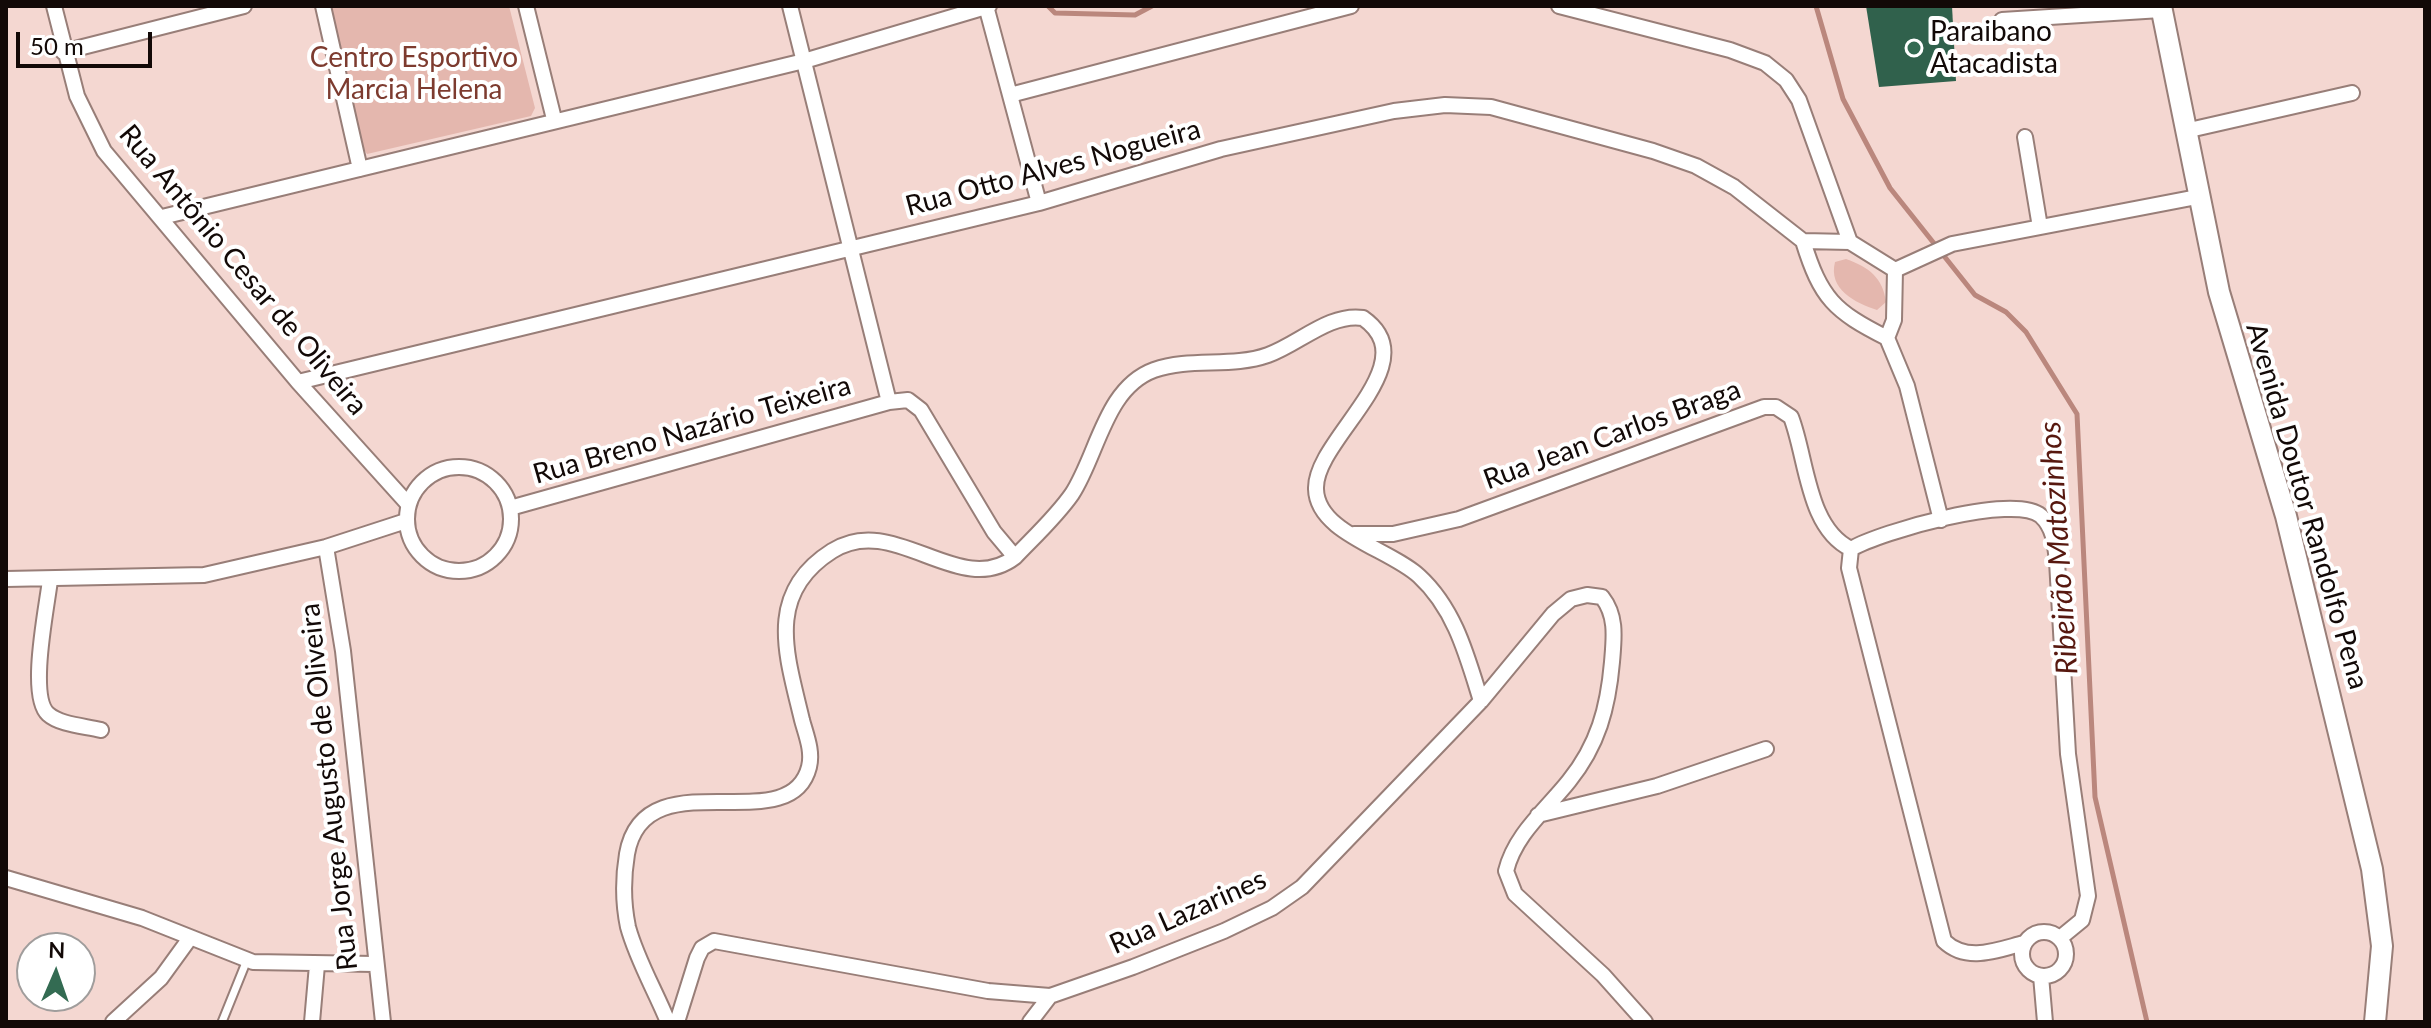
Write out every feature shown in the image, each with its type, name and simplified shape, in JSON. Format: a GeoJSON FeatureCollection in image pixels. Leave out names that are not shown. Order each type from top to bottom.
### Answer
{"type":"FeatureCollection","features":[{"type":"Feature","properties":{"kind":"main road","name":"Avenida Doutor Randolfo Pena"},"geometry":{"type":"LineString","coordinates":[[2161,8],[2197,197],[2235,353],[2286,516],[2370,857],[2382,946],[2375,1022]]}},
{"type":"Feature","properties":{"kind":"street","name":"Rua Antônio Cesar de Oliveira"},"geometry":{"type":"LineString","coordinates":[[54,6],[63,52],[77,96],[104,151],[298,382],[408,504]]}},
{"type":"Feature","properties":{"kind":"street"},"geometry":{"type":"LineString","coordinates":[[63,52],[244,6]]}},
{"type":"Feature","properties":{"kind":"street"},"geometry":{"type":"LineString","coordinates":[[323,6],[360,169]]}},
{"type":"Feature","properties":{"kind":"street"},"geometry":{"type":"LineString","coordinates":[[526,6],[554,119]]}},
{"type":"Feature","properties":{"kind":"street"},"geometry":{"type":"LineString","coordinates":[[790,6],[889,402],[908,400],[921,410],[994,532],[1015,557]]}},
{"type":"Feature","properties":{"kind":"street"},"geometry":{"type":"LineString","coordinates":[[1010,95],[1351,6]]}},
{"type":"Feature","properties":{"kind":"street"},"geometry":{"type":"LineString","coordinates":[[1559,6],[1730,50],[1765,63],[1786,80],[1799,100],[1850,242]]}},
{"type":"Feature","properties":{"kind":"street"},"geometry":{"type":"LineString","coordinates":[[162,217],[554,119],[804,61],[987,7],[1039,203]]}},
{"type":"Feature","properties":{"kind":"street"},"geometry":{"type":"LineString","coordinates":[[2002,20],[2161,8]]}},
{"type":"Feature","properties":{"kind":"street"},"geometry":{"type":"LineString","coordinates":[[2185,131],[2352,93]]}},
{"type":"Feature","properties":{"kind":"street","name":"Rua Otto Alves Nogueira"},"geometry":{"type":"LineString","coordinates":[[298,382],[1039,203],[1221,149],[1394,111],[1445,105],[1504,111],[1653,151],[1696,166],[1734,187],[1803,241]]}},
{"type":"Feature","properties":{"kind":"street"},"geometry":{"type":"LineString","coordinates":[[2025,137],[2040,227]]}},
{"type":"Feature","properties":{"kind":"street"},"geometry":{"type":"LineString","coordinates":[[1895,270],[1952,244],[2197,197]]}},
{"type":"Feature","properties":{"kind":"street"},"geometry":{"type":"LineString","coordinates":[[1887,338],[1844,316],[1823,291],[1803,241],[1850,242],[1895,270]]}},
{"type":"Feature","properties":{"kind":"street"},"geometry":{"type":"LineString","coordinates":[[1895,270],[1894,320],[1887,338],[1915,412],[1941,520]]}},
{"type":"Feature","properties":{"kind":"street"},"geometry":{"type":"LineString","coordinates":[[668,1022],[643,967],[625,913],[629,843],[642,819],[667,807],[774,798],[793,791],[803,781],[811,753],[784,634],[785,611],[802,577],[835,548],[861,540],[886,540],[972,570],[1001,568],[1015,557],[1072,494],[1111,413],[1137,378],[1182,365],[1249,361],[1288,347],[1341,318],[1352,316],[1371,324],[1378,336],[1380,370],[1372,391],[1325,452],[1316,490],[1320,507],[1349,535],[1388,553],[1418,575],[1440,598],[1466,651],[1481,701]]}},
{"type":"Feature","properties":{"kind":"street","name":"Rua Breno Nazário Teixeira"},"geometry":{"type":"LineString","coordinates":[[510,508],[889,402]]}},
{"type":"Feature","properties":{"kind":"street","name":"Rua Jean Carlos Braga"},"geometry":{"type":"LineString","coordinates":[[1349,535],[1393,534],[1459,519],[1764,407],[1776,407],[1791,417],[1822,519],[1838,543],[1851,549]]}},
{"type":"Feature","properties":{"kind":"street","name":"Rua Breno Nazário Teixeira"},"geometry":{"type":"LineString","coordinates":[[406,521],[419,553],[432,564],[448,571],[465,571],[496,556],[506,542],[511,525],[510,508],[503,492],[492,479],[461,467],[428,477],[408,504]]}},
{"type":"Feature","properties":{"kind":"street"},"geometry":{"type":"LineString","coordinates":[[6,579],[204,575],[326,547],[406,521],[408,504]]}},
{"type":"Feature","properties":{"kind":"street"},"geometry":{"type":"LineString","coordinates":[[2024,943],[2024,964],[2041,976],[2055,974],[2064,964],[2066,950],[2060,938],[2041,932],[2024,943],[1971,954],[1954,950],[1944,941],[1849,568],[1851,549],[1876,536],[1941,520],[2024,509],[2041,517],[2049,526],[2057,561],[2071,790],[2088,896],[2082,920],[2060,938]]}},
{"type":"Feature","properties":{"kind":"street","name":"Rua Jorge Augusto de Oliveira"},"geometry":{"type":"LineString","coordinates":[[326,547],[344,664],[374,964],[383,1022]]}},
{"type":"Feature","properties":{"kind":"street"},"geometry":{"type":"LineString","coordinates":[[50,580],[38,683],[41,705],[55,718],[101,730]]}},
{"type":"Feature","properties":{"kind":"street","name":"Rua Lazarines"},"geometry":{"type":"LineString","coordinates":[[677,1022],[697,958],[702,948],[714,941],[988,991],[1050,996],[1224,931],[1272,908],[1328,864],[1397,786],[1481,701],[1553,614],[1571,599],[1587,595],[1602,597],[1614,622],[1609,700],[1601,728],[1568,783],[1538,815],[1509,857],[1508,882],[1515,894],[1603,975],[1645,1022]]}},
{"type":"Feature","properties":{"kind":"street"},"geometry":{"type":"LineString","coordinates":[[1538,815],[1657,786],[1766,749]]}},
{"type":"Feature","properties":{"kind":"street"},"geometry":{"type":"LineString","coordinates":[[6,878],[142,918],[247,960],[317,965],[374,964]]}},
{"type":"Feature","properties":{"kind":"street"},"geometry":{"type":"LineString","coordinates":[[113,1022],[161,978],[190,938]]}},
{"type":"Feature","properties":{"kind":"street"},"geometry":{"type":"LineString","coordinates":[[312,1022],[317,965]]}},
{"type":"Feature","properties":{"kind":"street"},"geometry":{"type":"LineString","coordinates":[[2041,976],[2045,1022]]}},
{"type":"Feature","properties":{"kind":"street"},"geometry":{"type":"LineString","coordinates":[[1030,1022],[1050,996]]}},
{"type":"Feature","properties":{"kind":"lane"},"geometry":{"type":"LineString","coordinates":[[222,1022],[247,960]]}},
{"type":"Feature","properties":{"kind":"green space","name":"Centro Esportivo Marcia Helena"},"geometry":{"type":"Polygon","coordinates":[[[326,6],[509,6],[535,108],[531,116],[367,154],[361,145],[326,6]]]}},
{"type":"Feature","properties":{"kind":"green space"},"geometry":{"type":"Polygon","coordinates":[[[1846,259],[1868,270],[1882,286],[1886,302],[1877,310],[1852,299],[1839,287],[1834,272],[1835,262],[1846,259]]]}},
{"type":"Feature","properties":{"kind":"building","name":"Paraibano Atacadista"},"geometry":{"type":"Polygon","coordinates":[[[1866,6],[1952,6],[1956,81],[1879,87],[1866,6]]]}},
{"type":"Feature","properties":{"kind":"waterway","name":"Ribeirão Matozinhos"},"geometry":{"type":"LineString","coordinates":[[1048,6],[1055,13],[1135,15],[1152,6]]}},
{"type":"Feature","properties":{"kind":"waterway","name":"Ribeirão Matozinhos"},"geometry":{"type":"LineString","coordinates":[[1816,6],[1843,99],[1890,188],[1975,295],[2006,312],[2026,332],[2077,414],[2095,797],[2147,1022]]}},
{"type":"Feature","properties":{"kind":"place","name":"Paraibano Atacadista"},"geometry":{"type":"Point","coordinates":[1914,48]}}]}
